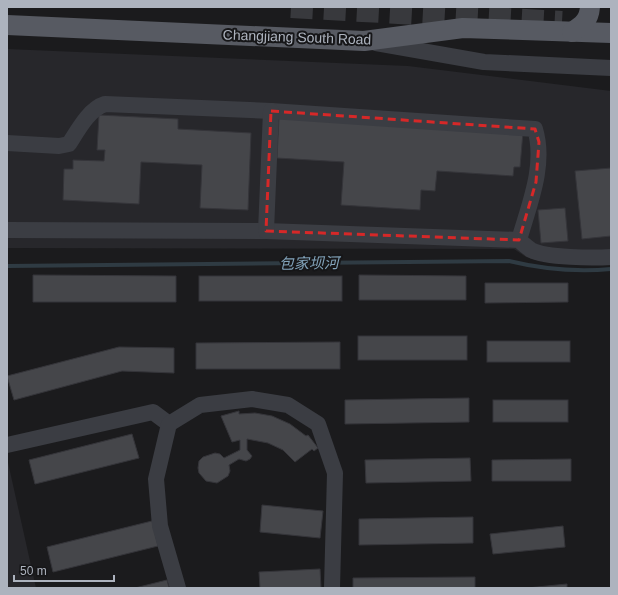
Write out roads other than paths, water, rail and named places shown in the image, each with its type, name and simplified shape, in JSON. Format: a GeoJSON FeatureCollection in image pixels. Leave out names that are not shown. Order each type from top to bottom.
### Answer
{"type":"FeatureCollection","features":[{"type":"Feature","properties":{"kind":"main road"},"geometry":{"type":"LineString","coordinates":[[572,32],[583,25],[589,17],[590,7]]}},
{"type":"Feature","properties":{"kind":"main road","name":"Changjiang South Road"},"geometry":{"type":"LineString","coordinates":[[7,25],[364,41],[463,28],[611,33]]}},
{"type":"Feature","properties":{"kind":"street"},"geometry":{"type":"LineString","coordinates":[[364,41],[484,62],[611,68]]}},
{"type":"Feature","properties":{"kind":"street"},"geometry":{"type":"LineString","coordinates":[[7,143],[58,146],[69,144],[84,122],[98,106],[105,104],[271,111],[535,129],[539,142],[536,182],[519,240]]}},
{"type":"Feature","properties":{"kind":"street"},"geometry":{"type":"LineString","coordinates":[[266,231],[271,111]]}},
{"type":"Feature","properties":{"kind":"street"},"geometry":{"type":"LineString","coordinates":[[7,230],[266,231],[519,240],[531,250],[547,254],[595,258],[611,257]]}},
{"type":"Feature","properties":{"kind":"street"},"geometry":{"type":"LineString","coordinates":[[178,588],[160,526],[156,479],[169,424],[200,405],[252,398],[288,404],[318,424],[335,473],[332,588]]}},
{"type":"Feature","properties":{"kind":"street"},"geometry":{"type":"LineString","coordinates":[[7,445],[153,412],[169,424]]}},
{"type":"Feature","properties":{"kind":"waterway","name":"包家坝河"},"geometry":{"type":"LineString","coordinates":[[7,266],[509,261],[560,269],[611,269]]}},
{"type":"Feature","properties":{"kind":"tunnel"},"geometry":{"type":"LineString","coordinates":[[291,7],[562,22]]}}]}
